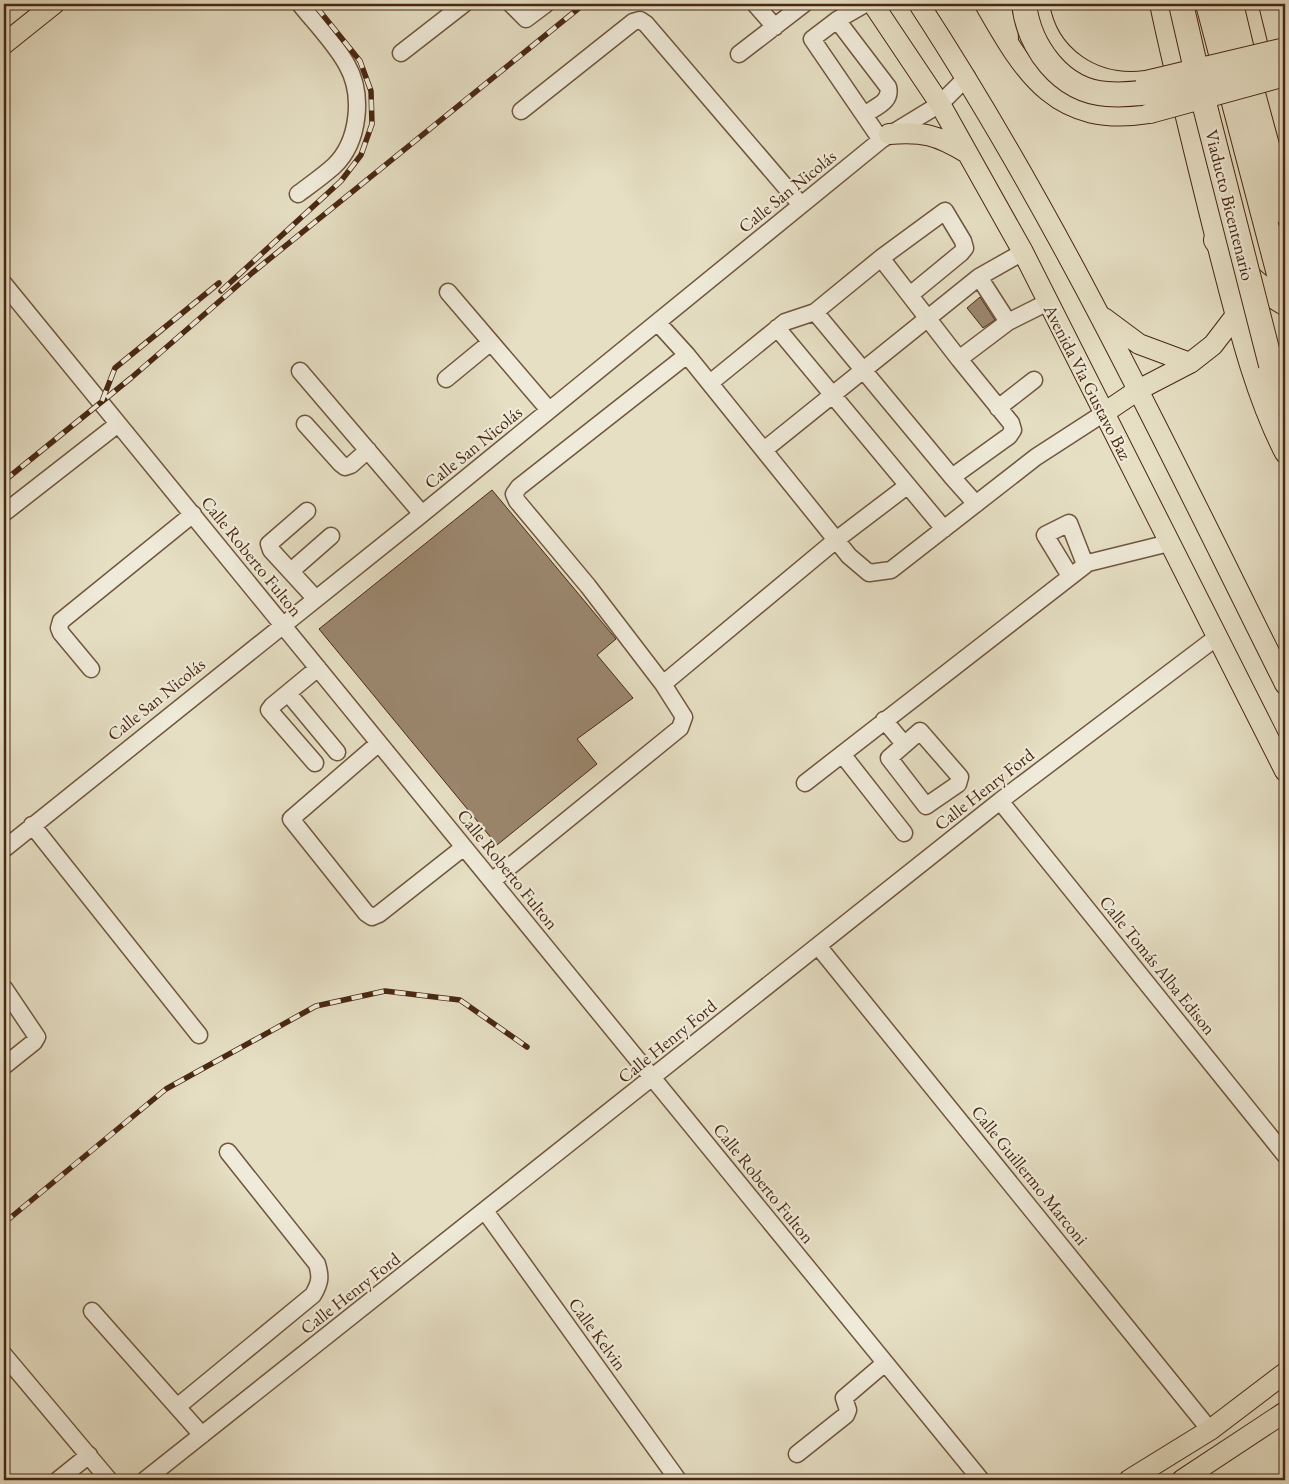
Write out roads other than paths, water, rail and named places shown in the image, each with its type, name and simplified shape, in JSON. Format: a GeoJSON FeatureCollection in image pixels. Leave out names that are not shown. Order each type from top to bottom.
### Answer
{"type":"FeatureCollection","features":[{"type":"Feature","properties":{"kind":"highway","name":"Viaducto Bicentenario"},"geometry":{"type":"LineString","coordinates":[[1181,4],[1200,91],[1271,365],[1285,405]]}},
{"type":"Feature","properties":{"kind":"highway"},"geometry":{"type":"LineString","coordinates":[[1208,4],[1285,296]]}},
{"type":"Feature","properties":{"kind":"highway"},"geometry":{"type":"LineString","coordinates":[[1231,4],[1251,88],[1285,212]]}},
{"type":"Feature","properties":{"kind":"highway"},"geometry":{"type":"LineString","coordinates":[[1010,5],[1055,70],[1073,83],[1105,94],[1156,91],[1285,60]]}},
{"type":"Feature","properties":{"kind":"highway"},"geometry":{"type":"LineString","coordinates":[[1216,240],[1240,270],[1255,284],[1285,303]]}},
{"type":"Feature","properties":{"kind":"main road"},"geometry":{"type":"LineString","coordinates":[[4,44],[54,4]]}},
{"type":"Feature","properties":{"kind":"main road","name":"Avenida Via Gustavo Baz"},"geometry":{"type":"LineString","coordinates":[[873,4],[940,104],[970,154],[1023,252],[1285,771]]}},
{"type":"Feature","properties":{"kind":"main road"},"geometry":{"type":"LineString","coordinates":[[919,4],[967,77],[1099,314],[1285,684]]}},
{"type":"Feature","properties":{"kind":"main road"},"geometry":{"type":"LineString","coordinates":[[985,4],[1030,75],[1046,91],[1062,101],[1095,114],[1114,117],[1150,113],[1285,76]]}},
{"type":"Feature","properties":{"kind":"main road"},"geometry":{"type":"LineString","coordinates":[[1040,4],[1048,36],[1063,55],[1080,68],[1115,82],[1146,80],[1285,48]]}},
{"type":"Feature","properties":{"kind":"main road"},"geometry":{"type":"LineString","coordinates":[[1160,4],[1180,95],[1236,315],[1272,428],[1285,453]]}},
{"type":"Feature","properties":{"kind":"main road"},"geometry":{"type":"LineString","coordinates":[[1269,4],[1285,72]]}},
{"type":"Feature","properties":{"kind":"main road"},"geometry":{"type":"LineString","coordinates":[[1008,43],[1010,5]]}},
{"type":"Feature","properties":{"kind":"main road"},"geometry":{"type":"LineString","coordinates":[[885,137],[918,132],[930,134],[943,138],[970,154]]}},
{"type":"Feature","properties":{"kind":"main road"},"geometry":{"type":"LineString","coordinates":[[1099,314],[1139,344],[1190,363]]}},
{"type":"Feature","properties":{"kind":"main road"},"geometry":{"type":"LineString","coordinates":[[1104,413],[1138,390],[1190,363],[1213,345],[1236,315]]}},
{"type":"Feature","properties":{"kind":"main road"},"geometry":{"type":"LineString","coordinates":[[1129,1480],[1210,1430],[1285,1373]]}},
{"type":"Feature","properties":{"kind":"main road"},"geometry":{"type":"LineString","coordinates":[[1182,1480],[1285,1412]]}},
{"type":"Feature","properties":{"kind":"street"},"geometry":{"type":"LineString","coordinates":[[298,194],[334,165],[345,152],[353,135],[356,118],[356,99],[347,65],[300,4]]}},
{"type":"Feature","properties":{"kind":"street"},"geometry":{"type":"LineString","coordinates":[[401,53],[464,4]]}},
{"type":"Feature","properties":{"kind":"street"},"geometry":{"type":"LineString","coordinates":[[510,4],[526,19],[546,4]]}},
{"type":"Feature","properties":{"kind":"street"},"geometry":{"type":"LineString","coordinates":[[755,4],[775,27]]}},
{"type":"Feature","properties":{"kind":"street"},"geometry":{"type":"LineString","coordinates":[[865,4],[837,20],[812,39],[813,44],[864,115],[885,137]]}},
{"type":"Feature","properties":{"kind":"street"},"geometry":{"type":"LineString","coordinates":[[739,54],[801,5]]}},
{"type":"Feature","properties":{"kind":"street"},"geometry":{"type":"LineString","coordinates":[[522,111],[633,22],[640,20],[646,24],[801,205]]}},
{"type":"Feature","properties":{"kind":"street"},"geometry":{"type":"LineString","coordinates":[[837,20],[888,86],[890,93],[887,99],[864,115]]}},
{"type":"Feature","properties":{"kind":"street","name":"Calle San Nicolás"},"geometry":{"type":"LineString","coordinates":[[4,849],[282,624],[422,514],[885,137],[940,104],[967,77]]}},
{"type":"Feature","properties":{"kind":"street"},"geometry":{"type":"LineString","coordinates":[[710,383],[785,322],[815,312],[941,212],[945,211],[949,215],[965,248],[910,295]]}},
{"type":"Feature","properties":{"kind":"street"},"geometry":{"type":"LineString","coordinates":[[764,450],[979,277],[1023,252]]}},
{"type":"Feature","properties":{"kind":"street"},"geometry":{"type":"LineString","coordinates":[[882,258],[959,359],[1011,423],[1013,430],[1009,436],[952,477]]}},
{"type":"Feature","properties":{"kind":"street"},"geometry":{"type":"LineString","coordinates":[[979,277],[1008,322]]}},
{"type":"Feature","properties":{"kind":"street","name":"Calle Roberto Fulton"},"geometry":{"type":"LineString","coordinates":[[4,284],[982,1480]]}},
{"type":"Feature","properties":{"kind":"street"},"geometry":{"type":"LineString","coordinates":[[448,292],[550,410]]}},
{"type":"Feature","properties":{"kind":"street"},"geometry":{"type":"LineString","coordinates":[[959,359],[1008,322],[1048,302]]}},
{"type":"Feature","properties":{"kind":"street"},"geometry":{"type":"LineString","coordinates":[[815,312],[976,504]]}},
{"type":"Feature","properties":{"kind":"street"},"geometry":{"type":"LineString","coordinates":[[658,323],[710,383],[849,556],[869,573],[892,570],[1036,456],[1104,413]]}},
{"type":"Feature","properties":{"kind":"street"},"geometry":{"type":"LineString","coordinates":[[778,328],[944,529]]}},
{"type":"Feature","properties":{"kind":"street"},"geometry":{"type":"LineString","coordinates":[[446,379],[491,342]]}},
{"type":"Feature","properties":{"kind":"street"},"geometry":{"type":"LineString","coordinates":[[492,881],[680,728],[684,717],[663,684],[588,586],[517,501],[514,494],[519,487],[687,355]]}},
{"type":"Feature","properties":{"kind":"street"},"geometry":{"type":"LineString","coordinates":[[300,371],[422,514]]}},
{"type":"Feature","properties":{"kind":"street"},"geometry":{"type":"LineString","coordinates":[[998,408],[1034,380]]}},
{"type":"Feature","properties":{"kind":"street"},"geometry":{"type":"LineString","coordinates":[[4,513],[118,424]]}},
{"type":"Feature","properties":{"kind":"street"},"geometry":{"type":"LineString","coordinates":[[305,424],[340,464],[345,467],[351,465],[368,450]]}},
{"type":"Feature","properties":{"kind":"street"},"geometry":{"type":"LineString","coordinates":[[663,684],[836,540],[908,486]]}},
{"type":"Feature","properties":{"kind":"street"},"geometry":{"type":"LineString","coordinates":[[307,510],[269,544],[271,550],[315,598]]}},
{"type":"Feature","properties":{"kind":"street"},"geometry":{"type":"LineString","coordinates":[[91,669],[61,633],[59,628],[61,621],[193,514]]}},
{"type":"Feature","properties":{"kind":"street"},"geometry":{"type":"LineString","coordinates":[[1070,576],[1045,535],[1069,523],[1085,564]]}},
{"type":"Feature","properties":{"kind":"street"},"geometry":{"type":"LineString","coordinates":[[291,571],[331,536]]}},
{"type":"Feature","properties":{"kind":"street"},"geometry":{"type":"LineString","coordinates":[[805,783],[1085,564],[1170,543]]}},
{"type":"Feature","properties":{"kind":"street","name":"Calle Henry Ford"},"geometry":{"type":"LineString","coordinates":[[145,1480],[1000,801],[1217,637]]}},
{"type":"Feature","properties":{"kind":"street"},"geometry":{"type":"LineString","coordinates":[[315,763],[271,714],[272,706],[318,668]]}},
{"type":"Feature","properties":{"kind":"street"},"geometry":{"type":"LineString","coordinates":[[288,693],[338,752]]}},
{"type":"Feature","properties":{"kind":"street"},"geometry":{"type":"LineString","coordinates":[[884,720],[904,744]]}},
{"type":"Feature","properties":{"kind":"street"},"geometry":{"type":"LineString","coordinates":[[920,731],[924,733],[960,777],[958,784],[931,805],[926,806],[923,804],[890,762],[891,754],[904,744],[920,731]]}},
{"type":"Feature","properties":{"kind":"street"},"geometry":{"type":"LineString","coordinates":[[380,743],[291,819],[366,913],[372,918],[379,914],[464,847]]}},
{"type":"Feature","properties":{"kind":"street"},"geometry":{"type":"LineString","coordinates":[[842,754],[904,833]]}},
{"type":"Feature","properties":{"kind":"street","name":"Calle Tomás Alba Edison"},"geometry":{"type":"LineString","coordinates":[[1000,801],[1285,1155]]}},
{"type":"Feature","properties":{"kind":"street"},"geometry":{"type":"LineString","coordinates":[[32,825],[199,1034]]}},
{"type":"Feature","properties":{"kind":"street","name":"Calle Guillermo Marconi"},"geometry":{"type":"LineString","coordinates":[[818,946],[1210,1430]]}},
{"type":"Feature","properties":{"kind":"street"},"geometry":{"type":"LineString","coordinates":[[4,988],[37,1037],[34,1042],[4,1066]]}},
{"type":"Feature","properties":{"kind":"street"},"geometry":{"type":"LineString","coordinates":[[178,1407],[313,1295],[319,1285],[321,1274],[317,1264],[228,1152]]}},
{"type":"Feature","properties":{"kind":"street","name":"Calle Kelvin"},"geometry":{"type":"LineString","coordinates":[[486,1211],[678,1480]]}},
{"type":"Feature","properties":{"kind":"street"},"geometry":{"type":"LineString","coordinates":[[92,1311],[202,1435]]}},
{"type":"Feature","properties":{"kind":"street"},"geometry":{"type":"LineString","coordinates":[[4,1355],[110,1480]]}},
{"type":"Feature","properties":{"kind":"street"},"geometry":{"type":"LineString","coordinates":[[797,1454],[846,1415],[848,1410],[844,1398],[885,1363]]}},
{"type":"Feature","properties":{"kind":"street"},"geometry":{"type":"LineString","coordinates":[[58,1480],[89,1455]]}},
{"type":"Feature","properties":{"kind":"railway"},"geometry":{"type":"LineString","coordinates":[[221,291],[341,181],[361,155],[372,124],[371,91],[360,61],[314,4]]}},
{"type":"Feature","properties":{"kind":"railway"},"geometry":{"type":"LineString","coordinates":[[4,481],[131,378],[252,273],[584,4]]}},
{"type":"Feature","properties":{"kind":"railway"},"geometry":{"type":"LineString","coordinates":[[102,401],[115,368],[219,283]]}},
{"type":"Feature","properties":{"kind":"railway"},"geometry":{"type":"LineString","coordinates":[[4,1223],[166,1089],[316,1006],[385,991],[460,1000],[527,1047]]}}]}
